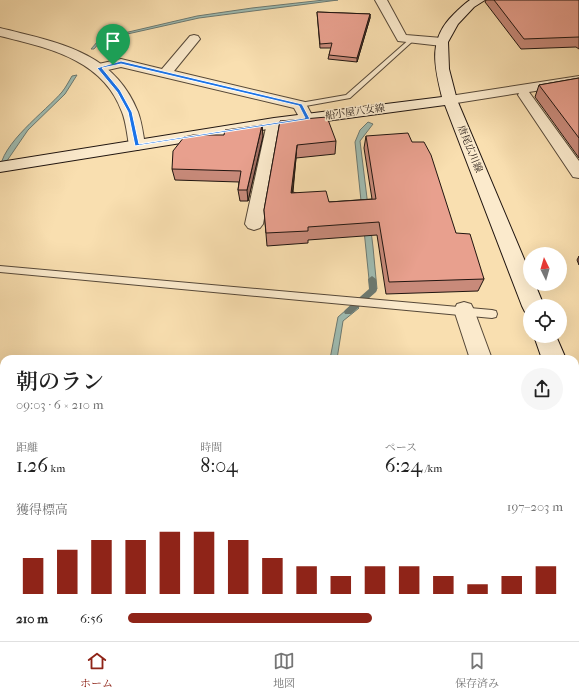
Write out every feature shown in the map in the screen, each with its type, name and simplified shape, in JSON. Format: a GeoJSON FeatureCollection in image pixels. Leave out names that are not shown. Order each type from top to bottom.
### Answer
{"type":"FeatureCollection","features":[{"type":"Feature","properties":{"kind":"main road","name":"唐尾広川線"},"geometry":{"type":"LineString","coordinates":[[479,0],[470,5],[452,22],[442,42],[442,69],[450,100],[530,299]]}},
{"type":"Feature","properties":{"kind":"main road"},"geometry":{"type":"LineString","coordinates":[[0,32],[34,40],[69,52],[99,68],[118,91],[130,112],[137,145]]}},
{"type":"Feature","properties":{"kind":"main road","name":"船小屋八女線"},"geometry":{"type":"LineString","coordinates":[[0,167],[274,123],[304,112],[450,100]]}},
{"type":"Feature","properties":{"kind":"main road"},"geometry":{"type":"LineString","coordinates":[[548,343],[552,355]]}},
{"type":"Feature","properties":{"kind":"street"},"geometry":{"type":"LineString","coordinates":[[381,0],[402,38],[442,42]]}},
{"type":"Feature","properties":{"kind":"street"},"geometry":{"type":"LineString","coordinates":[[166,73],[194,39]]}},
{"type":"Feature","properties":{"kind":"street"},"geometry":{"type":"LineString","coordinates":[[99,68],[121,62],[166,73],[304,112]]}},
{"type":"Feature","properties":{"kind":"street"},"geometry":{"type":"LineString","coordinates":[[450,100],[579,80]]}},
{"type":"Feature","properties":{"kind":"street"},"geometry":{"type":"LineString","coordinates":[[525,95],[579,173]]}},
{"type":"Feature","properties":{"kind":"street"},"geometry":{"type":"LineString","coordinates":[[254,224],[274,123]]}},
{"type":"Feature","properties":{"kind":"street"},"geometry":{"type":"LineString","coordinates":[[464,310],[480,355]]}},
{"type":"Feature","properties":{"kind":"lane"},"geometry":{"type":"LineString","coordinates":[[304,112],[348,97],[412,39]]}},
{"type":"Feature","properties":{"kind":"lane"},"geometry":{"type":"LineString","coordinates":[[0,269],[464,310],[492,314]]}},
{"type":"Feature","properties":{"kind":"water"},"geometry":{"type":"Polygon","coordinates":[[[324,0],[338,0],[199,18],[114,37],[100,42],[94,49],[91,49],[98,41],[107,37],[197,16],[324,0]]]}},
{"type":"Feature","properties":{"kind":"water"},"geometry":{"type":"Polygon","coordinates":[[[77,75],[65,94],[28,130],[0,171],[2,161],[7,150],[15,139],[55,100],[72,76],[77,75]]]}},
{"type":"Feature","properties":{"kind":"water"},"geometry":{"type":"Polygon","coordinates":[[[368,122],[373,124],[360,141],[377,289],[370,289],[355,142],[360,130],[368,122]]]}},
{"type":"Feature","properties":{"kind":"water"},"geometry":{"type":"Polygon","coordinates":[[[353,304],[359,308],[343,321],[338,355],[331,355],[338,317],[353,304]]]}},
{"type":"Feature","properties":{"kind":"building"},"geometry":{"type":"Polygon","coordinates":[[[494,0],[579,0],[579,37],[524,39],[494,0]]]}},
{"type":"Feature","properties":{"kind":"building"},"geometry":{"type":"Polygon","coordinates":[[[317,12],[370,14],[357,58],[329,55],[332,43],[320,44],[317,12]]]}},
{"type":"Feature","properties":{"kind":"building"},"geometry":{"type":"Polygon","coordinates":[[[579,78],[579,138],[539,85],[579,78]]]}},
{"type":"Feature","properties":{"kind":"building"},"geometry":{"type":"Polygon","coordinates":[[[327,117],[336,141],[297,145],[291,193],[326,191],[329,202],[376,199],[366,136],[408,133],[412,142],[424,142],[431,155],[456,233],[470,234],[484,279],[389,282],[379,222],[308,227],[308,231],[266,233],[264,210],[280,121],[327,117]]]}},
{"type":"Feature","properties":{"kind":"building"},"geometry":{"type":"Polygon","coordinates":[[[262,125],[247,190],[238,190],[241,171],[172,169],[173,151],[184,137],[193,135],[224,135],[225,130],[262,125]]]}},
{"type":"Feature","properties":{"kind":"waterway"},"geometry":{"type":"LineString","coordinates":[[348,312],[373,290],[372,279]]}},
{"type":"Feature","properties":{"kind":"route"},"geometry":{"type":"LineString","coordinates":[[121,62],[300,105],[307,119],[137,145],[130,112],[118,91],[99,68],[113,65],[121,62]]}}]}
